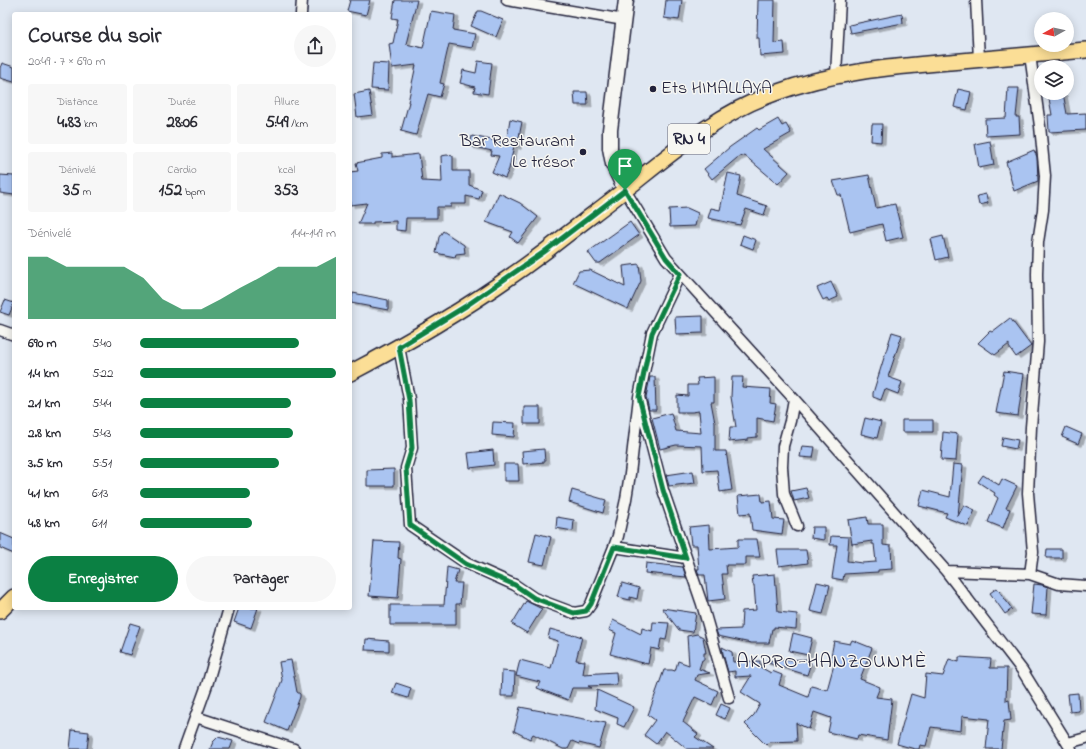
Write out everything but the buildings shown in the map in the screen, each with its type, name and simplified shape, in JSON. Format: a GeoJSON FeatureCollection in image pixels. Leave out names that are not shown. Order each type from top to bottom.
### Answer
{"type":"FeatureCollection","features":[{"type":"Feature","properties":{"kind":"main road"},"geometry":{"type":"LineString","coordinates":[[625,190],[613,164],[610,148],[610,130],[626,0]]}},
{"type":"Feature","properties":{"kind":"main road","name":"RN 4"},"geometry":{"type":"LineString","coordinates":[[352,372],[399,347],[466,306],[544,252],[688,140],[734,110],[774,93],[836,75],[898,66],[1086,50]]}},
{"type":"Feature","properties":{"kind":"main road"},"geometry":{"type":"LineString","coordinates":[[0,611],[12,599]]}},
{"type":"Feature","properties":{"kind":"street"},"geometry":{"type":"LineString","coordinates":[[301,12],[302,0]]}},
{"type":"Feature","properties":{"kind":"street"},"geometry":{"type":"LineString","coordinates":[[507,0],[624,20]]}},
{"type":"Feature","properties":{"kind":"street"},"geometry":{"type":"LineString","coordinates":[[836,75],[840,0]]}},
{"type":"Feature","properties":{"kind":"street"},"geometry":{"type":"LineString","coordinates":[[976,0],[979,60]]}},
{"type":"Feature","properties":{"kind":"street"},"geometry":{"type":"LineString","coordinates":[[1030,55],[1045,176],[1043,210],[1038,242],[1038,342],[1028,494],[1034,552],[1030,574]]}},
{"type":"Feature","properties":{"kind":"street"},"geometry":{"type":"LineString","coordinates":[[625,190],[666,258],[794,399],[946,571],[1022,670],[1070,746],[1086,738]]}},
{"type":"Feature","properties":{"kind":"street"},"geometry":{"type":"LineString","coordinates":[[399,347],[409,400],[412,448],[406,468],[410,525],[466,564],[515,585],[534,598],[574,613],[586,611],[591,604],[618,536],[630,474],[639,397],[652,333],[680,274]]}},
{"type":"Feature","properties":{"kind":"street"},"geometry":{"type":"LineString","coordinates":[[0,330],[12,334]]}},
{"type":"Feature","properties":{"kind":"street"},"geometry":{"type":"LineString","coordinates":[[639,397],[663,490],[702,604],[729,698]]}},
{"type":"Feature","properties":{"kind":"street"},"geometry":{"type":"LineString","coordinates":[[794,399],[783,446],[782,467],[784,494],[797,526]]}},
{"type":"Feature","properties":{"kind":"street"},"geometry":{"type":"LineString","coordinates":[[614,547],[686,558]]}},
{"type":"Feature","properties":{"kind":"street"},"geometry":{"type":"LineString","coordinates":[[946,571],[1030,574],[1058,584],[1086,586]]}},
{"type":"Feature","properties":{"kind":"street"},"geometry":{"type":"LineString","coordinates":[[184,749],[207,685],[228,610]]}},
{"type":"Feature","properties":{"kind":"street"},"geometry":{"type":"LineString","coordinates":[[196,717],[294,749]]}},
{"type":"Feature","properties":{"kind":"place","name":"Ets HIMALLAYA"},"geometry":{"type":"Point","coordinates":[653,89]}},
{"type":"Feature","properties":{"kind":"place","name":"Bar Restaurant Le trésor"},"geometry":{"type":"Point","coordinates":[583,152]}},
{"type":"Feature","properties":{"kind":"district","name":"AKPRO-HANZOUNMÈ"},"geometry":{"type":"Point","coordinates":[832,662]}},
{"type":"Feature","properties":{"kind":"route"},"geometry":{"type":"LineString","coordinates":[[625,190],[666,258],[680,274],[652,333],[639,397],[663,490],[686,558],[614,547],[591,604],[586,611],[574,613],[534,598],[515,585],[466,564],[410,525],[406,468],[412,448],[409,400],[399,347],[466,306],[544,252],[625,190]]}}]}
